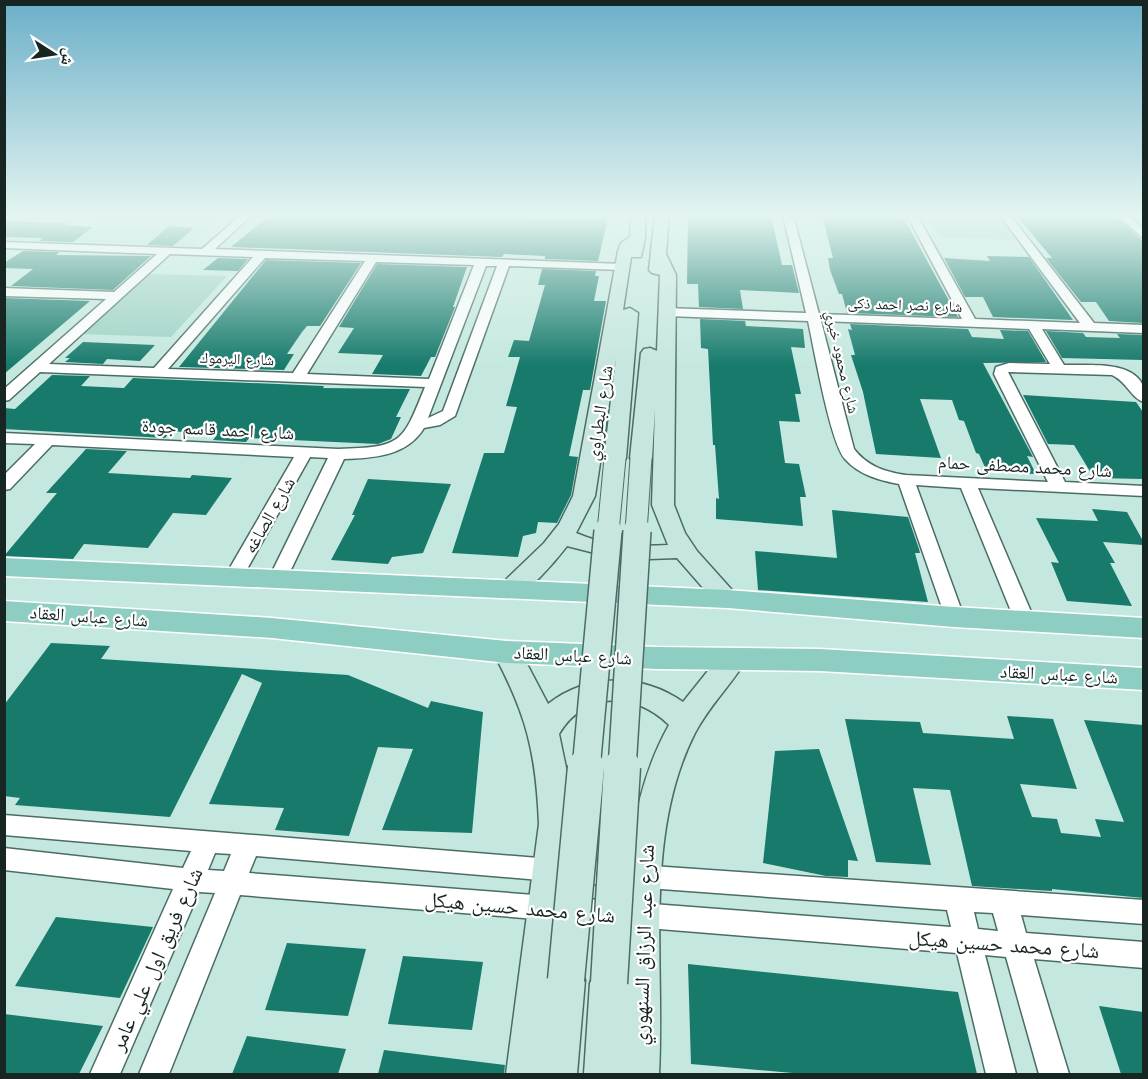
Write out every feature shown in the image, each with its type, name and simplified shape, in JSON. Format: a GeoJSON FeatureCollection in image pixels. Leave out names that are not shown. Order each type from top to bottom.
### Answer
{"type":"FeatureCollection","features":[{"type":"Feature","properties":{"kind":"main road"},"geometry":{"type":"LineString","coordinates":[[4,567],[727,599],[954,617],[1143,628]]}},
{"type":"Feature","properties":{"kind":"main road","name":"شارع عباس العقاد"},"geometry":{"type":"LineString","coordinates":[[4,611],[272,628],[507,652],[820,660],[1143,679]]}},
{"type":"Feature","properties":{"kind":"street"},"geometry":{"type":"LineString","coordinates":[[4,397],[151,265]]}},
{"type":"Feature","properties":{"kind":"street"},"geometry":{"type":"LineString","coordinates":[[156,373],[252,265]]}},
{"type":"Feature","properties":{"kind":"street"},"geometry":{"type":"LineString","coordinates":[[297,378],[368,265]]}},
{"type":"Feature","properties":{"kind":"street"},"geometry":{"type":"LineString","coordinates":[[480,265],[418,424],[435,422],[450,412],[503,265]]}},
{"type":"Feature","properties":{"kind":"street"},"geometry":{"type":"LineString","coordinates":[[573,265],[622,267]]}},
{"type":"Feature","properties":{"kind":"street"},"geometry":{"type":"LineString","coordinates":[[604,1074],[637,265]]}},
{"type":"Feature","properties":{"kind":"street"},"geometry":{"type":"LineString","coordinates":[[557,1074],[566,980],[628,458],[657,265]]}},
{"type":"Feature","properties":{"kind":"street"},"geometry":{"type":"LineString","coordinates":[[664,265],[668,275],[663,506],[668,524],[682,550],[727,599]]}},
{"type":"Feature","properties":{"kind":"street","name":"شارع محمود خيري"},"geometry":{"type":"LineString","coordinates":[[801,265],[846,450],[862,467],[882,476],[906,480]]}},
{"type":"Feature","properties":{"kind":"street"},"geometry":{"type":"LineString","coordinates":[[939,265],[970,323]]}},
{"type":"Feature","properties":{"kind":"street"},"geometry":{"type":"LineString","coordinates":[[1043,265],[1090,327]]}},
{"type":"Feature","properties":{"kind":"street","name":"شارع البطراوي"},"geometry":{"type":"LineString","coordinates":[[508,590],[540,563],[564,536],[579,509],[588,480],[622,267]]}},
{"type":"Feature","properties":{"kind":"street"},"geometry":{"type":"LineString","coordinates":[[4,292],[118,296]]}},
{"type":"Feature","properties":{"kind":"street","name":"شارع نصر احمد ذكى"},"geometry":{"type":"LineString","coordinates":[[666,312],[1143,329]]}},
{"type":"Feature","properties":{"kind":"street"},"geometry":{"type":"LineString","coordinates":[[1033,326],[1059,368]]}},
{"type":"Feature","properties":{"kind":"street"},"geometry":{"type":"LineString","coordinates":[[1059,487],[1000,372],[1009,367],[1119,372],[1128,377],[1143,398]]}},
{"type":"Feature","properties":{"kind":"street","name":"شارع اليرموك"},"geometry":{"type":"LineString","coordinates":[[38,368],[434,383]]}},
{"type":"Feature","properties":{"kind":"street","name":"شارع احمد قاسم جودة"},"geometry":{"type":"LineString","coordinates":[[6,439],[338,454],[376,452],[398,446],[412,435],[418,424]]}},
{"type":"Feature","properties":{"kind":"street"},"geometry":{"type":"LineString","coordinates":[[4,485],[48,440]]}},
{"type":"Feature","properties":{"kind":"street","name":"شارع الصاغه"},"geometry":{"type":"LineString","coordinates":[[233,578],[304,453]]}},
{"type":"Feature","properties":{"kind":"street","name":"شارع الصاغه"},"geometry":{"type":"LineString","coordinates":[[277,580],[338,454]]}},
{"type":"Feature","properties":{"kind":"street"},"geometry":{"type":"LineString","coordinates":[[906,480],[954,617]]}},
{"type":"Feature","properties":{"kind":"street","name":"شارع محمد مصطفى حمام"},"geometry":{"type":"LineString","coordinates":[[906,480],[1143,491]]}},
{"type":"Feature","properties":{"kind":"street"},"geometry":{"type":"LineString","coordinates":[[967,483],[1025,621]]}},
{"type":"Feature","properties":{"kind":"street"},"geometry":{"type":"LineString","coordinates":[[564,536],[588,547],[618,553],[648,555],[682,550]]}},
{"type":"Feature","properties":{"kind":"street"},"geometry":{"type":"LineString","coordinates":[[507,652],[528,690],[544,733],[553,782],[555,824],[547,909],[526,1074]]}},
{"type":"Feature","properties":{"kind":"street","name":"شارع عبد الرزاق السنهوري"},"geometry":{"type":"LineString","coordinates":[[639,1074],[643,875],[655,799],[666,766],[686,723],[713,682],[733,659]]}},
{"type":"Feature","properties":{"kind":"street"},"geometry":{"type":"LineString","coordinates":[[544,733],[549,722],[565,705],[589,693],[602,690],[630,691],[657,699],[678,714],[686,723]]}},
{"type":"Feature","properties":{"kind":"street","name":"شارع محمد حسين هيكل"},"geometry":{"type":"LineString","coordinates":[[4,825],[551,870],[1143,912]]}},
{"type":"Feature","properties":{"kind":"street","name":"شارع فريق اول علي عامر"},"geometry":{"type":"LineString","coordinates":[[105,1074],[207,843]]}},
{"type":"Feature","properties":{"kind":"street","name":"شارع فريق اول علي عامر"},"geometry":{"type":"LineString","coordinates":[[154,1074],[246,846]]}},
{"type":"Feature","properties":{"kind":"street","name":"شارع محمد حسين هيكل"},"geometry":{"type":"LineString","coordinates":[[4,859],[191,880],[1143,955]]}},
{"type":"Feature","properties":{"kind":"street"},"geometry":{"type":"LineString","coordinates":[[957,898],[1001,1074]]}},
{"type":"Feature","properties":{"kind":"street"},"geometry":{"type":"LineString","coordinates":[[1003,901],[1054,1074]]}},
{"type":"Feature","properties":{"kind":"shaded area"},"geometry":{"type":"Polygon","coordinates":[[[146,274],[227,276],[171,337],[78,334],[146,274]]]}},
{"type":"Feature","properties":{"kind":"building"},"geometry":{"type":"Polygon","coordinates":[[[4,265],[141,265],[113,290],[11,286],[33,269],[4,268],[4,265]]]}},
{"type":"Feature","properties":{"kind":"building"},"geometry":{"type":"Polygon","coordinates":[[[209,265],[243,265],[238,271],[203,270],[209,265]]]}},
{"type":"Feature","properties":{"kind":"building"},"geometry":{"type":"Polygon","coordinates":[[[262,265],[359,265],[320,326],[307,326],[302,332],[287,354],[294,354],[284,370],[179,367],[262,265]]]}},
{"type":"Feature","properties":{"kind":"building"},"geometry":{"type":"Polygon","coordinates":[[[376,265],[467,267],[453,307],[455,307],[435,357],[431,357],[421,376],[372,374],[383,355],[338,353],[354,328],[339,327],[376,265]]]}},
{"type":"Feature","properties":{"kind":"building"},"geometry":{"type":"Polygon","coordinates":[[[687,265],[792,265],[799,293],[740,290],[743,309],[699,307],[698,284],[687,284],[687,265]]]}},
{"type":"Feature","properties":{"kind":"building"},"geometry":{"type":"Polygon","coordinates":[[[829,265],[930,265],[958,317],[847,313],[842,294],[839,294],[829,265]]]}},
{"type":"Feature","properties":{"kind":"building"},"geometry":{"type":"Polygon","coordinates":[[[948,265],[1035,265],[1073,320],[993,317],[983,297],[965,297],[948,265]]]}},
{"type":"Feature","properties":{"kind":"building"},"geometry":{"type":"Polygon","coordinates":[[[1052,265],[1143,265],[1143,323],[1109,321],[1096,302],[1081,302],[1052,265]]]}},
{"type":"Feature","properties":{"kind":"building"},"geometry":{"type":"Polygon","coordinates":[[[542,269],[596,271],[595,276],[599,276],[594,301],[606,301],[590,390],[583,390],[569,456],[578,457],[571,495],[557,523],[538,522],[536,533],[523,536],[518,557],[452,553],[484,453],[504,453],[517,407],[506,406],[520,357],[508,357],[514,340],[529,341],[545,285],[538,285],[542,269]]]}},
{"type":"Feature","properties":{"kind":"building"},"geometry":{"type":"Polygon","coordinates":[[[4,298],[90,301],[4,374],[4,298]]]}},
{"type":"Feature","properties":{"kind":"building"},"geometry":{"type":"Polygon","coordinates":[[[700,319],[745,321],[746,326],[803,329],[805,348],[791,347],[801,394],[795,394],[800,422],[779,421],[785,463],[799,464],[806,497],[800,497],[803,526],[716,519],[716,498],[719,499],[715,445],[713,445],[708,349],[701,348],[700,319]]]}},
{"type":"Feature","properties":{"kind":"building"},"geometry":{"type":"Polygon","coordinates":[[[850,324],[968,329],[972,337],[1004,339],[1000,330],[1028,331],[1046,362],[983,363],[1033,457],[1027,456],[1036,474],[987,472],[979,454],[976,453],[964,421],[959,420],[952,400],[920,399],[941,458],[876,454],[863,392],[851,355],[855,355],[848,329],[852,330],[850,324]]]}},
{"type":"Feature","properties":{"kind":"building"},"geometry":{"type":"Polygon","coordinates":[[[1046,331],[1083,333],[1086,337],[1120,338],[1117,334],[1143,335],[1143,360],[1062,358],[1046,331]]]}},
{"type":"Feature","properties":{"kind":"building"},"geometry":{"type":"Polygon","coordinates":[[[83,342],[155,345],[140,361],[107,359],[103,364],[65,362],[70,358],[65,358],[83,342]]]}},
{"type":"Feature","properties":{"kind":"building"},"geometry":{"type":"Polygon","coordinates":[[[52,375],[90,376],[81,386],[124,388],[133,378],[324,386],[323,388],[410,389],[396,417],[401,417],[391,439],[378,444],[249,438],[246,442],[213,440],[217,435],[171,431],[165,438],[4,429],[4,408],[15,409],[52,375]]]}},
{"type":"Feature","properties":{"kind":"building"},"geometry":{"type":"Polygon","coordinates":[[[1023,395],[1136,402],[1143,412],[1143,479],[1094,478],[1074,445],[1048,444],[1023,395]]]}},
{"type":"Feature","properties":{"kind":"building"},"geometry":{"type":"Polygon","coordinates":[[[86,449],[127,451],[108,473],[232,478],[206,515],[173,513],[148,548],[84,544],[73,559],[4,556],[57,493],[46,493],[86,449]]]}},
{"type":"Feature","properties":{"kind":"building"},"geometry":{"type":"Polygon","coordinates":[[[368,479],[451,484],[423,553],[392,557],[388,564],[331,560],[355,515],[352,515],[368,479]]]}},
{"type":"Feature","properties":{"kind":"building"},"geometry":{"type":"Polygon","coordinates":[[[1092,509],[1127,512],[1143,541],[1143,545],[1103,542],[1115,563],[1110,563],[1132,606],[1067,601],[1051,562],[1059,563],[1036,518],[1098,521],[1092,509]]]}},
{"type":"Feature","properties":{"kind":"building"},"geometry":{"type":"Polygon","coordinates":[[[832,510],[908,517],[920,553],[915,553],[928,602],[758,590],[755,551],[837,558],[832,510]]]}},
{"type":"Feature","properties":{"kind":"building"},"geometry":{"type":"Polygon","coordinates":[[[51,643],[110,646],[101,659],[348,675],[428,708],[431,701],[483,712],[472,833],[382,830],[413,749],[378,747],[349,836],[275,830],[284,808],[209,804],[262,683],[242,674],[170,817],[15,805],[20,798],[4,796],[4,705],[51,643]]]}},
{"type":"Feature","properties":{"kind":"building"},"geometry":{"type":"Polygon","coordinates":[[[1007,716],[1053,719],[1077,789],[1020,784],[1032,817],[1057,819],[1061,833],[1101,837],[1095,819],[1124,822],[1084,720],[1143,725],[1143,898],[1052,889],[1052,891],[972,886],[950,790],[913,788],[931,865],[876,862],[845,719],[920,722],[923,733],[1014,739],[1007,716]]]}},
{"type":"Feature","properties":{"kind":"building"},"geometry":{"type":"Polygon","coordinates":[[[819,749],[858,861],[848,860],[848,877],[826,876],[763,863],[775,751],[819,749]]]}},
{"type":"Feature","properties":{"kind":"building"},"geometry":{"type":"Polygon","coordinates":[[[56,917],[153,927],[120,998],[15,986],[56,917]]]}},
{"type":"Feature","properties":{"kind":"building"},"geometry":{"type":"Polygon","coordinates":[[[287,943],[366,949],[348,1016],[265,1010],[287,943]]]}},
{"type":"Feature","properties":{"kind":"building"},"geometry":{"type":"Polygon","coordinates":[[[403,956],[483,962],[472,1030],[388,1024],[403,956]]]}},
{"type":"Feature","properties":{"kind":"building"},"geometry":{"type":"Polygon","coordinates":[[[688,964],[958,992],[977,1074],[804,1074],[691,1064],[688,964]]]}},
{"type":"Feature","properties":{"kind":"building"},"geometry":{"type":"Polygon","coordinates":[[[1099,1006],[1143,1012],[1143,1074],[1121,1074],[1099,1006]]]}},
{"type":"Feature","properties":{"kind":"building"},"geometry":{"type":"Polygon","coordinates":[[[4,1014],[103,1026],[79,1074],[4,1074],[4,1014]]]}},
{"type":"Feature","properties":{"kind":"building"},"geometry":{"type":"Polygon","coordinates":[[[247,1036],[346,1049],[338,1074],[232,1074],[247,1036]]]}},
{"type":"Feature","properties":{"kind":"building"},"geometry":{"type":"Polygon","coordinates":[[[384,1050],[505,1065],[504,1074],[378,1074],[384,1050]]]}}]}
